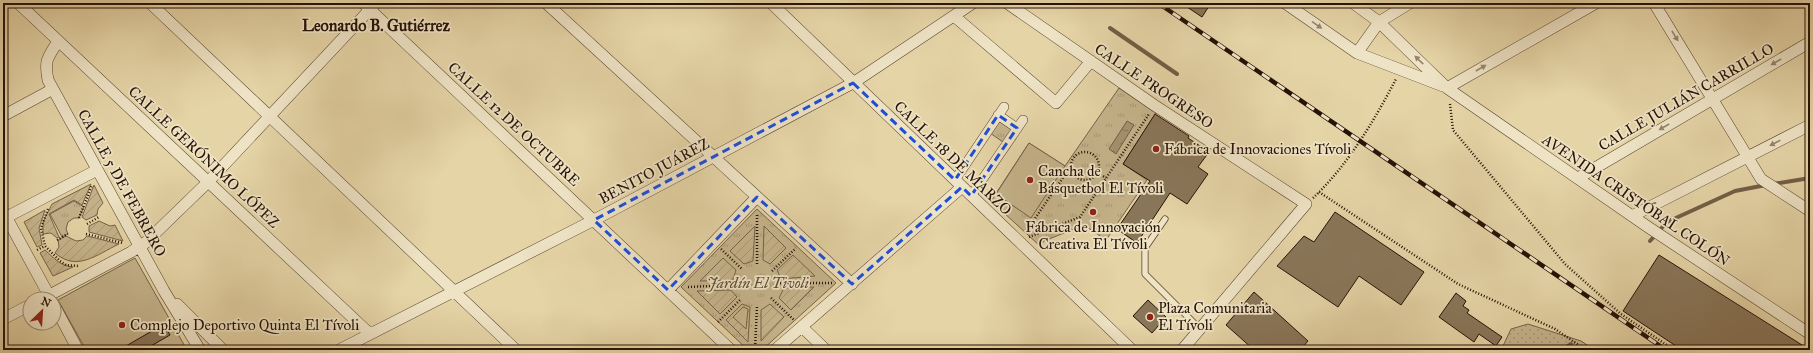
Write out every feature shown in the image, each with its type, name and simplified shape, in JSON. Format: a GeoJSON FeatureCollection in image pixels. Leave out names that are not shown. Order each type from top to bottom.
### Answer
{"type":"FeatureCollection","features":[{"type":"Feature","properties":{"kind":"street","name":"CALLE GERÓNIMO LÓPEZ"},"geometry":{"type":"LineString","coordinates":[[18,3],[370,334]]}},
{"type":"Feature","properties":{"kind":"street"},"geometry":{"type":"LineString","coordinates":[[150,3],[516,350]]}},
{"type":"Feature","properties":{"kind":"street"},"geometry":{"type":"LineString","coordinates":[[546,3],[852,284]]}},
{"type":"Feature","properties":{"kind":"street","name":"CALLE 18 DE MARZO"},"geometry":{"type":"LineString","coordinates":[[771,3],[852,83],[1132,350]]}},
{"type":"Feature","properties":{"kind":"street","name":"BENITO JUÁREZ"},"geometry":{"type":"LineString","coordinates":[[339,350],[594,220],[852,83],[973,3]]}},
{"type":"Feature","properties":{"kind":"street","name":"CALLE PROGRESO"},"geometry":{"type":"LineString","coordinates":[[1007,3],[1154,105],[1306,204]]}},
{"type":"Feature","properties":{"kind":"street","name":"AVENIDA CRISTÓBAL COLÓN"},"geometry":{"type":"LineString","coordinates":[[1285,3],[1357,53],[1447,88]]}},
{"type":"Feature","properties":{"kind":"street","name":"AVENIDA CRISTÓBAL COLÓN"},"geometry":{"type":"LineString","coordinates":[[1353,3],[1380,22],[1447,88],[1662,237],[1810,334]]}},
{"type":"Feature","properties":{"kind":"street"},"geometry":{"type":"LineString","coordinates":[[1357,53],[1380,22],[1410,3]]}},
{"type":"Feature","properties":{"kind":"street"},"geometry":{"type":"LineString","coordinates":[[1447,88],[1596,3]]}},
{"type":"Feature","properties":{"kind":"street"},"geometry":{"type":"LineString","coordinates":[[1654,3],[1761,179],[1809,210]]}},
{"type":"Feature","properties":{"kind":"street"},"geometry":{"type":"LineString","coordinates":[[62,292],[140,247],[208,182],[370,5]]}},
{"type":"Feature","properties":{"kind":"street","name":"CALLE 12 DE OCTUBRE"},"geometry":{"type":"LineString","coordinates":[[370,5],[731,350]]}},
{"type":"Feature","properties":{"kind":"street"},"geometry":{"type":"LineString","coordinates":[[954,16],[1056,103],[1091,61]]}},
{"type":"Feature","properties":{"kind":"street","name":"CALLE 5 DE FEBRERO"},"geometry":{"type":"LineString","coordinates":[[58,41],[46,60],[45,66],[48,80],[96,175],[200,350]]}},
{"type":"Feature","properties":{"kind":"street","name":"CALLE JULIÁN CARRILLO"},"geometry":{"type":"LineString","coordinates":[[1578,178],[1810,42]]}},
{"type":"Feature","properties":{"kind":"street"},"geometry":{"type":"LineString","coordinates":[[3,116],[53,89]]}},
{"type":"Feature","properties":{"kind":"street"},"geometry":{"type":"LineString","coordinates":[[775,350],[798,324],[852,284],[958,184],[1004,107]]}},
{"type":"Feature","properties":{"kind":"street"},"geometry":{"type":"LineString","coordinates":[[971,196],[1020,124],[998,115]]}},
{"type":"Feature","properties":{"kind":"street"},"geometry":{"type":"LineString","coordinates":[[1632,216],[1810,125]]}},
{"type":"Feature","properties":{"kind":"street"},"geometry":{"type":"LineString","coordinates":[[44,291],[4,216],[96,175]]}},
{"type":"Feature","properties":{"kind":"street"},"geometry":{"type":"LineString","coordinates":[[668,290],[758,197]]}},
{"type":"Feature","properties":{"kind":"street"},"geometry":{"type":"LineString","coordinates":[[1182,350],[1306,204]]}},
{"type":"Feature","properties":{"kind":"street","name":"CALLE 5 DE FEBRERO"},"geometry":{"type":"LineString","coordinates":[[164,291],[222,350]]}},
{"type":"Feature","properties":{"kind":"street"},"geometry":{"type":"LineString","coordinates":[[3,319],[22,309]]}},
{"type":"Feature","properties":{"kind":"street"},"geometry":{"type":"LineString","coordinates":[[62,322],[78,350]]}},
{"type":"Feature","properties":{"kind":"street"},"geometry":{"type":"LineString","coordinates":[[798,324],[826,350]]}},
{"type":"Feature","properties":{"kind":"lane"},"geometry":{"type":"LineString","coordinates":[[1166,219],[1145,248],[1145,274],[1200,329]]}},
{"type":"Feature","properties":{"kind":"path"},"geometry":{"type":"LineString","coordinates":[[1306,204],[1319,192],[1360,141],[1386,99],[1401,70]]}},
{"type":"Feature","properties":{"kind":"path"},"geometry":{"type":"LineString","coordinates":[[1447,88],[1453,130],[1565,264],[1621,314],[1674,350]]}},
{"type":"Feature","properties":{"kind":"path"},"geometry":{"type":"LineString","coordinates":[[1071,166],[1074,174],[1081,179],[1090,179],[1098,173],[1099,168],[1098,159],[1091,153],[1082,152],[1074,157],[1071,166],[1032,223],[1038,234],[1080,217],[1154,105]]}},
{"type":"Feature","properties":{"kind":"path"},"geometry":{"type":"LineString","coordinates":[[1098,173],[1106,178]]}},
{"type":"Feature","properties":{"kind":"path"},"geometry":{"type":"LineString","coordinates":[[79,218],[96,175]]}},
{"type":"Feature","properties":{"kind":"path"},"geometry":{"type":"LineString","coordinates":[[1319,192],[1458,284],[1555,329],[1586,350]]}},
{"type":"Feature","properties":{"kind":"path"},"geometry":{"type":"LineString","coordinates":[[51,202],[42,222],[41,228],[45,246],[60,261],[66,264],[84,266]]}},
{"type":"Feature","properties":{"kind":"path"},"geometry":{"type":"LineString","coordinates":[[757,209],[757,264]]}},
{"type":"Feature","properties":{"kind":"path"},"geometry":{"type":"LineString","coordinates":[[86,224],[99,217]]}},
{"type":"Feature","properties":{"kind":"path"},"geometry":{"type":"LineString","coordinates":[[57,240],[68,234]]}},
{"type":"Feature","properties":{"kind":"path"},"geometry":{"type":"LineString","coordinates":[[86,234],[127,244]]}},
{"type":"Feature","properties":{"kind":"path"},"geometry":{"type":"LineString","coordinates":[[33,252],[45,246]]}},
{"type":"Feature","properties":{"kind":"path"},"geometry":{"type":"LineString","coordinates":[[772,271],[797,246]]}},
{"type":"Feature","properties":{"kind":"path"},"geometry":{"type":"LineString","coordinates":[[720,247],[742,269]]}},
{"type":"Feature","properties":{"kind":"path"},"geometry":{"type":"LineString","coordinates":[[777,283],[836,283]]}},
{"type":"Feature","properties":{"kind":"path"},"geometry":{"type":"LineString","coordinates":[[681,287],[736,285]]}},
{"type":"Feature","properties":{"kind":"path"},"geometry":{"type":"LineString","coordinates":[[771,298],[798,324]]}},
{"type":"Feature","properties":{"kind":"path"},"geometry":{"type":"LineString","coordinates":[[718,322],[741,299]]}},
{"type":"Feature","properties":{"kind":"path"},"geometry":{"type":"LineString","coordinates":[[755,350],[757,305]]}},
{"type":"Feature","properties":{"kind":"highlighted area"},"geometry":{"type":"Polygon","coordinates":[[[853,83],[955,180],[998,115],[1017,128],[971,196],[962,187],[852,284],[757,197],[668,290],[594,220],[853,83]]]}},
{"type":"Feature","properties":{"kind":"green space"},"geometry":{"type":"Polygon","coordinates":[[[1119,88],[1156,113],[1123,164],[1147,180],[1106,240],[1084,225],[1044,241],[1040,246],[991,201],[1029,143],[1065,166],[1119,88]]]}},
{"type":"Feature","properties":{"kind":"green space"},"geometry":{"type":"Polygon","coordinates":[[[999,119],[1013,128],[1003,142],[990,133],[999,119]]]}},
{"type":"Feature","properties":{"kind":"green space","name":"Cancha de Básquetbol El Tívoli"},"geometry":{"type":"Polygon","coordinates":[[[1029,143],[1065,166],[1031,218],[996,194],[1029,143]]]}},
{"type":"Feature","properties":{"kind":"green space"},"geometry":{"type":"Polygon","coordinates":[[[91,184],[82,205],[74,200],[49,214],[59,237],[57,238],[51,233],[43,234],[43,222],[52,204],[91,184]]]}},
{"type":"Feature","properties":{"kind":"green space"},"geometry":{"type":"Polygon","coordinates":[[[94,185],[103,203],[98,209],[97,215],[86,220],[82,217],[94,185]]]}},
{"type":"Feature","properties":{"kind":"green space"},"geometry":{"type":"Polygon","coordinates":[[[74,201],[84,207],[79,218],[74,218],[68,222],[66,229],[68,234],[62,237],[50,214],[74,201]]]}},
{"type":"Feature","properties":{"kind":"green space","name":"Jardín El Tivoli"},"geometry":{"type":"Polygon","coordinates":[[[757,209],[836,283],[762,350],[748,350],[681,287],[757,209]]]}},
{"type":"Feature","properties":{"kind":"green space"},"geometry":{"type":"Polygon","coordinates":[[[45,210],[39,228],[42,245],[37,247],[24,222],[45,210]]]}},
{"type":"Feature","properties":{"kind":"green space"},"geometry":{"type":"Polygon","coordinates":[[[99,221],[110,226],[115,225],[123,241],[89,232],[89,226],[99,221]]]}},
{"type":"Feature","properties":{"kind":"green space"},"geometry":{"type":"Polygon","coordinates":[[[755,226],[753,261],[744,264],[730,251],[755,226]]]}},
{"type":"Feature","properties":{"kind":"green space"},"geometry":{"type":"Polygon","coordinates":[[[764,226],[786,248],[770,264],[763,260],[764,226]]]}},
{"type":"Feature","properties":{"kind":"green space"},"geometry":{"type":"Polygon","coordinates":[[[66,236],[76,241],[83,240],[87,236],[119,244],[87,260],[71,261],[63,259],[55,253],[59,247],[58,240],[66,236]]]}},
{"type":"Feature","properties":{"kind":"green space"},"geometry":{"type":"Polygon","coordinates":[[[45,250],[54,259],[64,265],[73,267],[53,276],[40,253],[45,250]]]}},
{"type":"Feature","properties":{"kind":"green space"},"geometry":{"type":"Polygon","coordinates":[[[793,255],[815,276],[781,279],[777,270],[793,255]]]}},
{"type":"Feature","properties":{"kind":"green space","name":"Complejo Deportivo Quinta El Tívoli"},"geometry":{"type":"Polygon","coordinates":[[[135,258],[187,350],[86,350],[62,307],[62,298],[135,258]]]}},
{"type":"Feature","properties":{"kind":"green space"},"geometry":{"type":"Polygon","coordinates":[[[723,258],[736,270],[733,280],[700,281],[723,258]]]}},
{"type":"Feature","properties":{"kind":"green space"},"geometry":{"type":"Polygon","coordinates":[[[814,287],[791,310],[779,298],[784,288],[814,287]]]}},
{"type":"Feature","properties":{"kind":"green space"},"geometry":{"type":"Polygon","coordinates":[[[731,290],[737,297],[720,314],[697,291],[731,290]]]}},
{"type":"Feature","properties":{"kind":"green space"},"geometry":{"type":"Polygon","coordinates":[[[742,304],[750,307],[748,342],[726,320],[742,304]]]}},
{"type":"Feature","properties":{"kind":"green space"},"geometry":{"type":"Polygon","coordinates":[[[770,304],[784,317],[761,341],[761,310],[770,304]]]}},
{"type":"Feature","properties":{"kind":"green space"},"geometry":{"type":"Polygon","coordinates":[[[743,307],[748,309],[746,329],[733,317],[743,307]]]}},
{"type":"Feature","properties":{"kind":"green space"},"geometry":{"type":"Polygon","coordinates":[[[1528,324],[1581,341],[1595,350],[1493,350],[1503,346],[1511,329],[1528,324]]]}},
{"type":"Feature","properties":{"kind":"water"},"geometry":{"type":"Polygon","coordinates":[[[1127,121],[1134,125],[1116,154],[1109,149],[1127,121]]]}},
{"type":"Feature","properties":{"kind":"building"},"geometry":{"type":"Polygon","coordinates":[[[1181,3],[1211,3],[1202,17],[1181,3]]]}},
{"type":"Feature","properties":{"kind":"building"},"geometry":{"type":"Polygon","coordinates":[[[1155,114],[1189,136],[1188,138],[1209,152],[1198,167],[1208,174],[1187,204],[1170,193],[1137,243],[1117,229],[1150,181],[1123,164],[1155,114]]]}},
{"type":"Feature","properties":{"kind":"building"},"geometry":{"type":"Polygon","coordinates":[[[1335,212],[1424,272],[1401,305],[1359,276],[1338,307],[1277,266],[1304,236],[1314,242],[1335,212]]]}},
{"type":"Feature","properties":{"kind":"building"},"geometry":{"type":"Polygon","coordinates":[[[1659,255],[1810,350],[1682,350],[1623,311],[1659,255]]]}},
{"type":"Feature","properties":{"kind":"building"},"geometry":{"type":"Polygon","coordinates":[[[1254,292],[1308,341],[1300,350],[1254,350],[1226,325],[1254,292]]]}},
{"type":"Feature","properties":{"kind":"building"},"geometry":{"type":"Polygon","coordinates":[[[1456,293],[1466,301],[1463,306],[1469,310],[1467,313],[1502,337],[1496,346],[1479,334],[1474,342],[1439,317],[1456,293]]]}},
{"type":"Feature","properties":{"kind":"building","name":"Plaza Comunitaria El Tívoli"},"geometry":{"type":"Polygon","coordinates":[[[1148,300],[1166,317],[1152,333],[1133,316],[1148,300]]]}},
{"type":"Feature","properties":{"kind":"building"},"geometry":{"type":"Polygon","coordinates":[[[164,324],[170,335],[144,350],[119,350],[164,324]]]}},
{"type":"Feature","properties":{"kind":"waterway"},"geometry":{"type":"LineString","coordinates":[[1110,28],[1177,74]]}},
{"type":"Feature","properties":{"kind":"waterway"},"geometry":{"type":"LineString","coordinates":[[1773,184],[1810,178]]}},
{"type":"Feature","properties":{"kind":"waterway"},"geometry":{"type":"LineString","coordinates":[[1650,241],[1667,222],[1735,191],[1766,185]]}},
{"type":"Feature","properties":{"kind":"waterway"},"geometry":{"type":"LineString","coordinates":[[1562,350],[1571,344]]}},
{"type":"Feature","properties":{"kind":"railway"},"geometry":{"type":"LineString","coordinates":[[1158,3],[1666,350]]}},
{"type":"Feature","properties":{"kind":"place","name":"Fábrica de Innovaciones Tívoli"},"geometry":{"type":"Point","coordinates":[1156,149]}},
{"type":"Feature","properties":{"kind":"place","name":"Cancha de Básquetbol El Tívoli"},"geometry":{"type":"Point","coordinates":[1030,180]}},
{"type":"Feature","properties":{"kind":"place","name":"Fábrica de Innovación Creativa El Tívoli"},"geometry":{"type":"Point","coordinates":[1093,212]}},
{"type":"Feature","properties":{"kind":"place","name":"Plaza Comunitaria El Tívoli"},"geometry":{"type":"Point","coordinates":[1150,317]}},
{"type":"Feature","properties":{"kind":"place","name":"Complejo Deportivo Quinta El Tívoli"},"geometry":{"type":"Point","coordinates":[122,325]}},
{"type":"Feature","properties":{"kind":"district","name":"Leonardo B. Gutiérrez"},"geometry":{"type":"Point","coordinates":[376,25]}}]}
